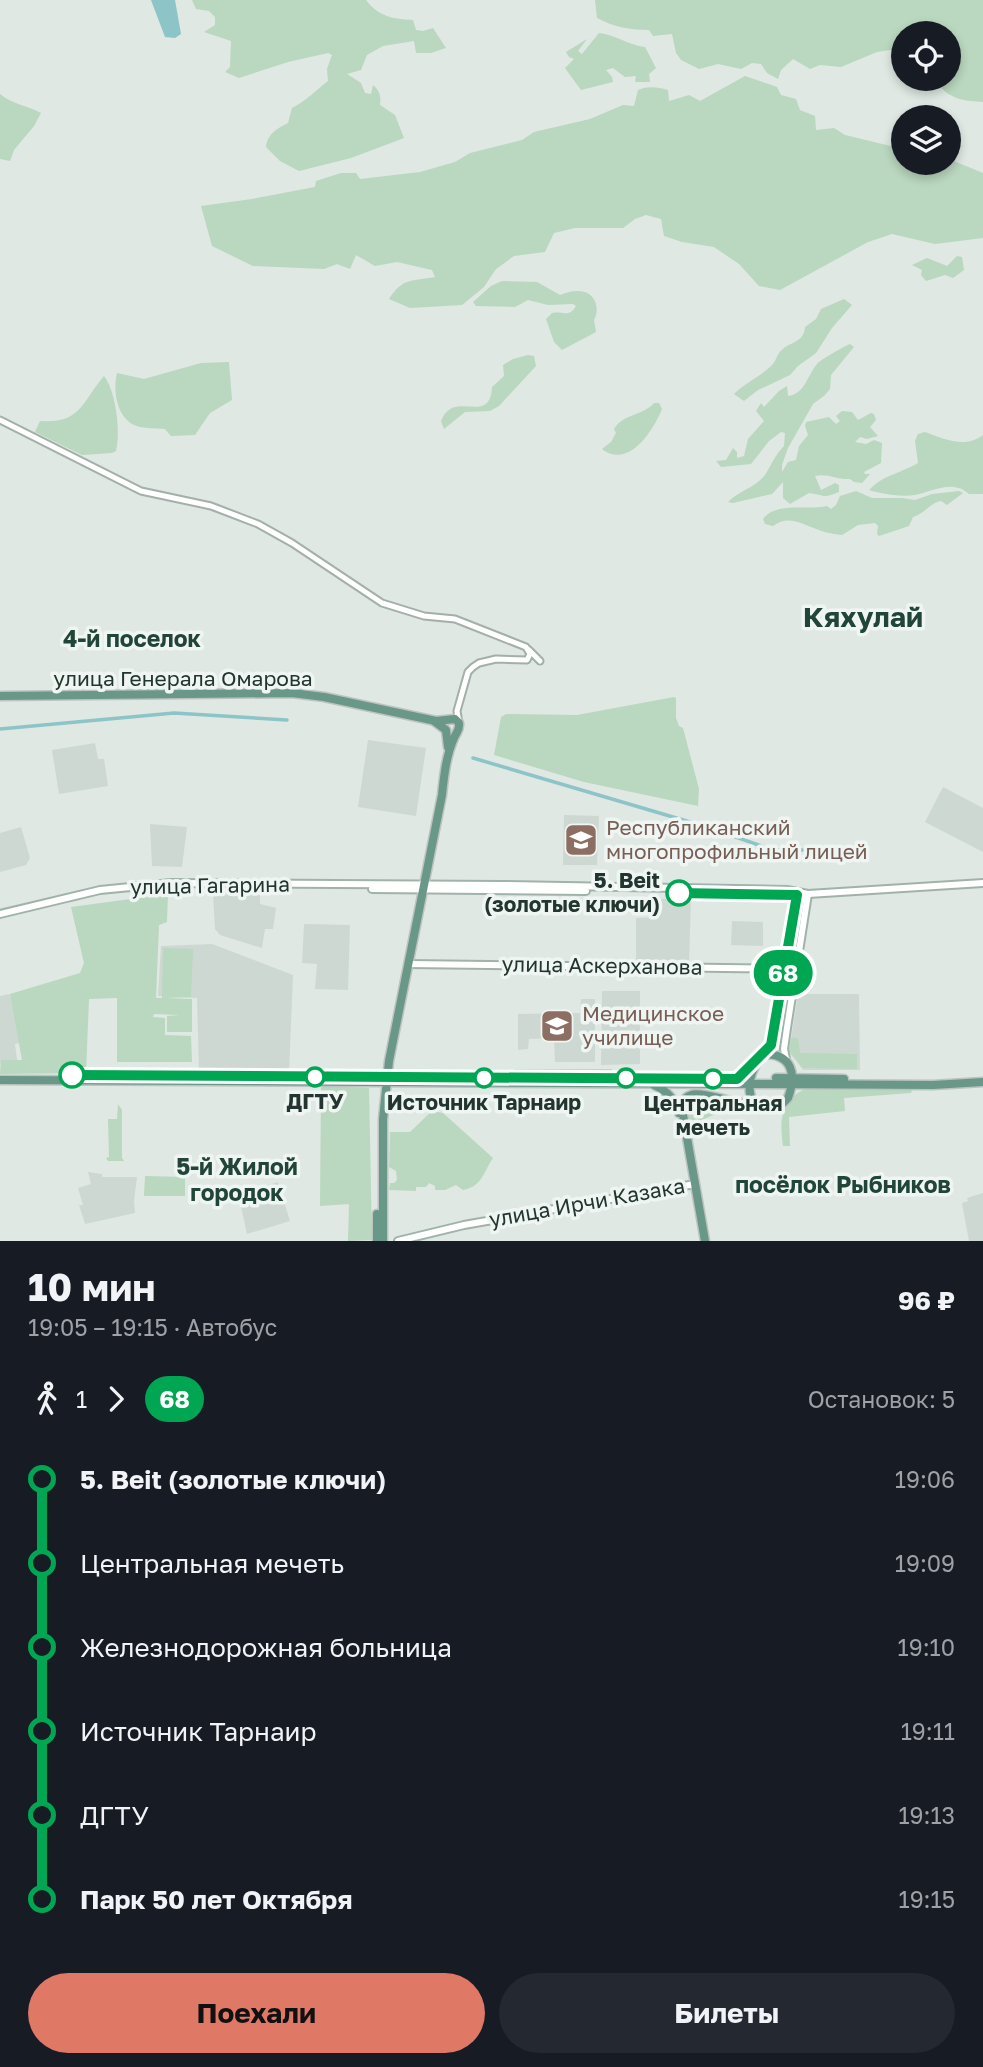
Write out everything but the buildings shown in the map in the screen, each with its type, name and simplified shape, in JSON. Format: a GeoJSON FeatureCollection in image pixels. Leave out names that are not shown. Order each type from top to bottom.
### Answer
{"type":"FeatureCollection","features":[{"type":"Feature","properties":{"kind":"main road","name":"улица Генерала Омарова"},"geometry":{"type":"LineString","coordinates":[[0,696],[292,693],[324,697],[436,721],[448,720]]}},
{"type":"Feature","properties":{"kind":"main road","name":"улица Генерала Омарова"},"geometry":{"type":"LineString","coordinates":[[0,696],[292,693],[436,721],[446,730]]}},
{"type":"Feature","properties":{"kind":"main road"},"geometry":{"type":"LineString","coordinates":[[377,1241],[378,1135],[385,1080],[446,764],[448,738],[445,725],[448,720],[455,719],[460,727],[446,764]]}},
{"type":"Feature","properties":{"kind":"main road"},"geometry":{"type":"LineString","coordinates":[[446,730],[452,734],[457,732]]}},
{"type":"Feature","properties":{"kind":"main road"},"geometry":{"type":"LineString","coordinates":[[423,888],[503,885],[808,894],[983,883]]}},
{"type":"Feature","properties":{"kind":"main road","name":"улица Гагарина"},"geometry":{"type":"LineString","coordinates":[[0,916],[100,893],[160,887],[423,888]]}},
{"type":"Feature","properties":{"kind":"main road"},"geometry":{"type":"LineString","coordinates":[[423,888],[797,893]]}},
{"type":"Feature","properties":{"kind":"main road"},"geometry":{"type":"LineString","coordinates":[[385,1080],[645,1084],[738,1081],[771,1045],[797,893]]}},
{"type":"Feature","properties":{"kind":"main road"},"geometry":{"type":"LineString","coordinates":[[788,1098],[791,1081],[784,1049],[808,894]]}},
{"type":"Feature","properties":{"kind":"main road","name":"улица Аскерханова"},"geometry":{"type":"LineString","coordinates":[[408,964],[797,969]]}},
{"type":"Feature","properties":{"kind":"main road"},"geometry":{"type":"LineString","coordinates":[[775,1027],[787,1028]]}},
{"type":"Feature","properties":{"kind":"main road"},"geometry":{"type":"LineString","coordinates":[[764,1054],[776,1054],[803,1076],[811,1079]]}},
{"type":"Feature","properties":{"kind":"main road"},"geometry":{"type":"LineString","coordinates":[[693,1184],[682,1109],[684,1100],[687,1096],[696,1094],[746,1105],[752,1099],[751,1081],[755,1063]]}},
{"type":"Feature","properties":{"kind":"main road"},"geometry":{"type":"LineString","coordinates":[[0,1078],[983,1080]]}},
{"type":"Feature","properties":{"kind":"main road"},"geometry":{"type":"LineString","coordinates":[[383,1241],[385,1080]]}},
{"type":"Feature","properties":{"kind":"main road"},"geometry":{"type":"LineString","coordinates":[[791,1081],[803,1085],[939,1085],[983,1080]]}},
{"type":"Feature","properties":{"kind":"main road"},"geometry":{"type":"LineString","coordinates":[[738,1081],[764,1109],[783,1104],[803,1085]]}},
{"type":"Feature","properties":{"kind":"main road"},"geometry":{"type":"LineString","coordinates":[[645,1084],[658,1086],[678,1106],[703,1241]]}},
{"type":"Feature","properties":{"kind":"main road"},"geometry":{"type":"LineString","coordinates":[[678,1106],[686,1094],[692,1092],[743,1102],[752,1099]]}},
{"type":"Feature","properties":{"kind":"main road","name":"улица Ирчи Казака"},"geometry":{"type":"LineString","coordinates":[[397,1241],[464,1225],[693,1184]]}},
{"type":"Feature","properties":{"kind":"street"},"geometry":{"type":"LineString","coordinates":[[0,420],[141,491],[195,502],[258,524],[382,603],[424,616],[455,619],[520,643],[540,661]]}},
{"type":"Feature","properties":{"kind":"street"},"geometry":{"type":"LineString","coordinates":[[459,723],[457,711],[468,672],[479,663],[496,659],[527,660],[529,650]]}},
{"type":"Feature","properties":{"kind":"street"},"geometry":{"type":"LineString","coordinates":[[448,720],[457,711]]}},
{"type":"Feature","properties":{"kind":"shaded area"},"geometry":{"type":"Polygon","coordinates":[[[368,740],[426,748],[416,816],[358,807],[368,740]]]}},
{"type":"Feature","properties":{"kind":"shaded area"},"geometry":{"type":"Polygon","coordinates":[[[95,743],[98,759],[104,759],[108,786],[59,794],[52,750],[95,743]]]}},
{"type":"Feature","properties":{"kind":"shaded area"},"geometry":{"type":"Polygon","coordinates":[[[943,787],[983,808],[983,852],[925,822],[943,787]]]}},
{"type":"Feature","properties":{"kind":"shaded area","name":"Республиканский многопрофильный лицей"},"geometry":{"type":"Polygon","coordinates":[[[564,815],[599,816],[597,865],[563,865],[564,815]]]}},
{"type":"Feature","properties":{"kind":"shaded area"},"geometry":{"type":"Polygon","coordinates":[[[150,824],[187,827],[182,867],[152,866],[150,824]]]}},
{"type":"Feature","properties":{"kind":"shaded area"},"geometry":{"type":"Polygon","coordinates":[[[21,827],[30,858],[26,865],[0,872],[0,833],[21,827]]]}},
{"type":"Feature","properties":{"kind":"shaded area"},"geometry":{"type":"Polygon","coordinates":[[[213,894],[260,895],[260,904],[276,908],[273,929],[265,929],[262,948],[220,935],[215,929],[213,894]]]}},
{"type":"Feature","properties":{"kind":"shaded area"},"geometry":{"type":"Polygon","coordinates":[[[691,898],[689,965],[636,965],[636,918],[656,917],[656,899],[691,898]]]}},
{"type":"Feature","properties":{"kind":"shaded area"},"geometry":{"type":"Polygon","coordinates":[[[732,921],[763,922],[763,946],[731,945],[732,921]]]}},
{"type":"Feature","properties":{"kind":"shaded area"},"geometry":{"type":"Polygon","coordinates":[[[304,924],[350,925],[348,990],[315,989],[317,964],[302,963],[304,924]]]}},
{"type":"Feature","properties":{"kind":"shaded area"},"geometry":{"type":"Polygon","coordinates":[[[212,944],[293,975],[289,1073],[199,1071],[197,998],[158,996],[161,946],[212,944]]]}},
{"type":"Feature","properties":{"kind":"shaded area"},"geometry":{"type":"Polygon","coordinates":[[[602,991],[640,991],[640,1064],[601,1065],[602,991]]]}},
{"type":"Feature","properties":{"kind":"shaded area"},"geometry":{"type":"Polygon","coordinates":[[[10,994],[20,1043],[15,1044],[17,1060],[2,1060],[0,1066],[0,996],[10,994]]]}},
{"type":"Feature","properties":{"kind":"shaded area"},"geometry":{"type":"Polygon","coordinates":[[[798,994],[859,994],[860,1070],[803,1070],[789,1052],[798,994]]]}},
{"type":"Feature","properties":{"kind":"shaded area","name":"Медицинское училище"},"geometry":{"type":"Polygon","coordinates":[[[581,999],[595,999],[595,1062],[555,1062],[554,1038],[529,1039],[528,1049],[518,1050],[518,1014],[580,1013],[581,999]]]}},
{"type":"Feature","properties":{"kind":"shaded area"},"geometry":{"type":"Polygon","coordinates":[[[88,1172],[102,1174],[102,1177],[137,1177],[135,1213],[85,1224],[79,1205],[83,1205],[78,1188],[91,1184],[88,1172]]]}},
{"type":"Feature","properties":{"kind":"shaded area"},"geometry":{"type":"Polygon","coordinates":[[[278,1182],[290,1221],[247,1234],[237,1188],[245,1186],[246,1190],[256,1189],[278,1182]]]}},
{"type":"Feature","properties":{"kind":"shaded area"},"geometry":{"type":"Polygon","coordinates":[[[983,1193],[983,1241],[969,1241],[962,1203],[968,1201],[967,1198],[983,1193]]]}},
{"type":"Feature","properties":{"kind":"green space"},"geometry":{"type":"Polygon","coordinates":[[[192,0],[366,0],[387,16],[413,20],[416,30],[433,28],[446,48],[431,53],[416,53],[414,41],[383,46],[367,55],[361,70],[347,74],[361,83],[365,93],[371,94],[373,85],[375,87],[380,94],[380,105],[395,115],[404,138],[351,158],[299,171],[280,161],[266,147],[268,138],[288,123],[292,108],[328,81],[327,69],[332,55],[328,53],[288,62],[239,78],[225,72],[230,67],[231,41],[204,32],[215,25],[215,17],[209,11],[196,9],[192,0]]]}},
{"type":"Feature","properties":{"kind":"green space"},"geometry":{"type":"Polygon","coordinates":[[[595,0],[983,0],[983,102],[960,99],[945,91],[961,91],[961,21],[891,21],[891,50],[877,52],[841,67],[820,65],[810,69],[793,59],[781,70],[778,79],[767,73],[761,64],[752,63],[741,69],[718,64],[699,69],[681,60],[676,53],[672,34],[653,36],[649,30],[622,27],[597,18],[595,0]]]}},
{"type":"Feature","properties":{"kind":"green space"},"geometry":{"type":"Polygon","coordinates":[[[599,33],[645,47],[656,68],[649,74],[650,82],[635,82],[636,76],[625,77],[613,68],[606,70],[613,82],[581,90],[565,68],[574,59],[566,52],[587,39],[578,51],[582,54],[599,33]]]}},
{"type":"Feature","properties":{"kind":"green space"},"geometry":{"type":"Polygon","coordinates":[[[745,76],[777,87],[781,95],[796,99],[800,110],[815,116],[816,130],[834,128],[845,135],[891,146],[891,175],[961,175],[961,164],[983,173],[983,238],[935,244],[892,234],[868,242],[780,290],[759,286],[739,264],[714,247],[664,236],[661,219],[646,215],[623,228],[575,228],[554,233],[545,252],[514,256],[496,269],[484,287],[462,305],[410,308],[389,299],[403,284],[435,277],[432,270],[397,262],[375,266],[356,255],[350,269],[337,264],[324,269],[253,266],[212,246],[201,206],[315,187],[316,181],[341,173],[356,173],[360,179],[420,172],[455,162],[470,153],[522,140],[534,132],[590,119],[623,105],[634,106],[638,90],[642,89],[653,87],[668,90],[669,101],[689,95],[700,101],[745,76]]]}},
{"type":"Feature","properties":{"kind":"green space"},"geometry":{"type":"Polygon","coordinates":[[[0,94],[41,113],[14,150],[10,161],[0,159],[0,94]]]}},
{"type":"Feature","properties":{"kind":"green space"},"geometry":{"type":"Polygon","coordinates":[[[957,256],[962,257],[964,270],[953,278],[945,275],[926,281],[921,275],[922,270],[912,265],[927,258],[947,266],[957,256]]]}},
{"type":"Feature","properties":{"kind":"green space"},"geometry":{"type":"Polygon","coordinates":[[[502,281],[537,282],[560,295],[575,291],[588,293],[596,305],[596,332],[562,350],[554,342],[546,319],[552,313],[571,312],[576,306],[573,304],[548,305],[528,300],[515,307],[476,306],[473,302],[491,286],[502,281]]]}},
{"type":"Feature","properties":{"kind":"green space"},"geometry":{"type":"Polygon","coordinates":[[[844,299],[852,305],[832,328],[816,353],[790,375],[758,390],[744,401],[734,394],[772,365],[783,349],[799,340],[805,327],[816,319],[821,309],[844,299]]]}},
{"type":"Feature","properties":{"kind":"green space"},"geometry":{"type":"Polygon","coordinates":[[[850,344],[854,347],[831,375],[830,389],[813,404],[788,448],[782,472],[788,462],[796,460],[799,446],[808,435],[806,422],[829,417],[836,424],[840,421],[836,416],[842,411],[852,412],[858,420],[874,414],[876,420],[870,427],[878,436],[867,439],[860,437],[855,442],[866,444],[874,440],[882,443],[881,463],[864,472],[870,474],[862,483],[824,475],[815,476],[821,490],[835,483],[839,485],[839,492],[830,495],[809,493],[790,504],[783,498],[783,482],[772,494],[728,502],[765,475],[784,446],[785,433],[781,432],[769,441],[751,464],[721,467],[716,461],[726,460],[733,448],[737,452],[737,458],[744,456],[748,439],[764,421],[756,411],[761,403],[764,407],[787,386],[788,396],[794,395],[805,384],[819,362],[850,344]]]}},
{"type":"Feature","properties":{"kind":"green space"},"geometry":{"type":"Polygon","coordinates":[[[528,355],[534,356],[536,366],[499,406],[490,411],[465,412],[444,429],[441,421],[447,412],[454,407],[485,405],[490,399],[492,387],[504,376],[503,365],[528,355]]]}},
{"type":"Feature","properties":{"kind":"green space"},"geometry":{"type":"Polygon","coordinates":[[[229,362],[232,400],[210,413],[195,435],[171,436],[165,429],[135,426],[119,408],[115,386],[117,373],[144,379],[201,363],[229,362]]]}},
{"type":"Feature","properties":{"kind":"green space"},"geometry":{"type":"Polygon","coordinates":[[[104,376],[112,392],[116,412],[116,451],[82,455],[35,432],[40,421],[64,419],[79,410],[104,376]]]}},
{"type":"Feature","properties":{"kind":"green space"},"geometry":{"type":"Polygon","coordinates":[[[654,403],[659,403],[662,409],[653,427],[639,444],[622,454],[612,454],[602,449],[611,442],[618,424],[654,403]]]}},
{"type":"Feature","properties":{"kind":"green space"},"geometry":{"type":"Polygon","coordinates":[[[925,432],[962,442],[983,435],[983,494],[969,494],[956,487],[943,487],[909,496],[869,490],[887,477],[918,463],[915,441],[918,434],[925,432]]]}},
{"type":"Feature","properties":{"kind":"green space"},"geometry":{"type":"Polygon","coordinates":[[[856,491],[872,498],[915,500],[932,494],[959,491],[963,493],[947,505],[941,501],[934,504],[913,517],[909,526],[879,536],[875,523],[858,525],[842,535],[790,521],[773,526],[765,524],[763,519],[769,513],[784,508],[827,506],[831,509],[840,496],[856,491]]]}},
{"type":"Feature","properties":{"kind":"green space"},"geometry":{"type":"Polygon","coordinates":[[[674,697],[676,718],[679,726],[683,728],[699,789],[698,806],[584,782],[494,755],[501,717],[506,714],[577,715],[674,697]]]}},
{"type":"Feature","properties":{"kind":"green space"},"geometry":{"type":"Polygon","coordinates":[[[168,894],[167,922],[159,925],[156,998],[162,998],[163,948],[193,949],[191,997],[165,998],[192,999],[192,1032],[167,1032],[167,1016],[180,1015],[154,1014],[153,1017],[165,1018],[165,1035],[191,1036],[192,1062],[117,1062],[117,998],[89,999],[86,1073],[0,1074],[1,1060],[22,1060],[10,994],[80,973],[84,963],[71,907],[168,894]]]}},
{"type":"Feature","properties":{"kind":"green space"},"geometry":{"type":"Polygon","coordinates":[[[791,1038],[798,1038],[800,1053],[857,1054],[857,1069],[803,1068],[789,1051],[791,1038]]]}},
{"type":"Feature","properties":{"kind":"green space"},"geometry":{"type":"Polygon","coordinates":[[[514,1069],[612,1069],[612,1076],[514,1076],[514,1069]]]}},
{"type":"Feature","properties":{"kind":"green space"},"geometry":{"type":"Polygon","coordinates":[[[321,1086],[369,1088],[372,1240],[348,1241],[349,1204],[320,1206],[321,1086]]]}},
{"type":"Feature","properties":{"kind":"green space"},"geometry":{"type":"Polygon","coordinates":[[[806,1088],[929,1089],[844,1098],[845,1111],[789,1117],[790,1146],[783,1146],[783,1112],[791,1099],[806,1088]]]}},
{"type":"Feature","properties":{"kind":"green space"},"geometry":{"type":"Polygon","coordinates":[[[695,1096],[713,1100],[718,1113],[688,1126],[685,1108],[688,1099],[695,1096]]]}},
{"type":"Feature","properties":{"kind":"green space"},"geometry":{"type":"Polygon","coordinates":[[[118,1104],[122,1110],[124,1161],[108,1161],[108,1119],[117,1119],[118,1104]]]}},
{"type":"Feature","properties":{"kind":"green space"},"geometry":{"type":"Polygon","coordinates":[[[432,1111],[443,1113],[493,1158],[482,1178],[474,1186],[463,1190],[456,1185],[445,1190],[435,1190],[435,1186],[429,1183],[426,1187],[416,1187],[416,1191],[389,1190],[390,1183],[397,1180],[396,1171],[389,1167],[390,1132],[410,1132],[432,1111]]]}},
{"type":"Feature","properties":{"kind":"green space"},"geometry":{"type":"Polygon","coordinates":[[[145,1176],[185,1177],[185,1196],[144,1196],[145,1176]]]}},
{"type":"Feature","properties":{"kind":"water"},"geometry":{"type":"Polygon","coordinates":[[[151,0],[175,0],[181,34],[175,38],[165,37],[151,0]]]}},
{"type":"Feature","properties":{"kind":"waterway"},"geometry":{"type":"LineString","coordinates":[[0,729],[174,713],[287,720]]}},
{"type":"Feature","properties":{"kind":"waterway"},"geometry":{"type":"LineString","coordinates":[[473,758],[707,827],[773,850],[803,850]]}},
{"type":"Feature","properties":{"kind":"waterway"},"geometry":{"type":"LineString","coordinates":[[816,850],[844,849]]}},
{"type":"Feature","properties":{"kind":"bus line","name":"68"},"geometry":{"type":"LineString","coordinates":[[72,1075],[737,1079],[768,1051],[771,1045],[797,895],[679,893]]}},
{"type":"Feature","properties":{"kind":"place","name":"Республиканский многопрофильный лицей"},"geometry":{"type":"Point","coordinates":[581,840]}},
{"type":"Feature","properties":{"kind":"place","name":"5. Beit (золотые ключи)"},"geometry":{"type":"Point","coordinates":[679,893]}},
{"type":"Feature","properties":{"kind":"place","name":"Медицинское училище"},"geometry":{"type":"Point","coordinates":[557,1026]}},
{"type":"Feature","properties":{"kind":"place","name":"ДГТУ"},"geometry":{"type":"Point","coordinates":[315,1077]}},
{"type":"Feature","properties":{"kind":"place","name":"Источник Тарнаир"},"geometry":{"type":"Point","coordinates":[484,1078]}},
{"type":"Feature","properties":{"kind":"place","name":"Центральная мечеть"},"geometry":{"type":"Point","coordinates":[713,1079]}},
{"type":"Feature","properties":{"kind":"district","name":"Кяхулай"},"geometry":{"type":"Point","coordinates":[863,617]}},
{"type":"Feature","properties":{"kind":"district","name":"4-й поселок"},"geometry":{"type":"Point","coordinates":[132,639]}},
{"type":"Feature","properties":{"kind":"district","name":"5-й Жилой городок"},"geometry":{"type":"Point","coordinates":[237,1180]}},
{"type":"Feature","properties":{"kind":"district","name":"посёлок Рыбников"},"geometry":{"type":"Point","coordinates":[843,1185]}}]}
